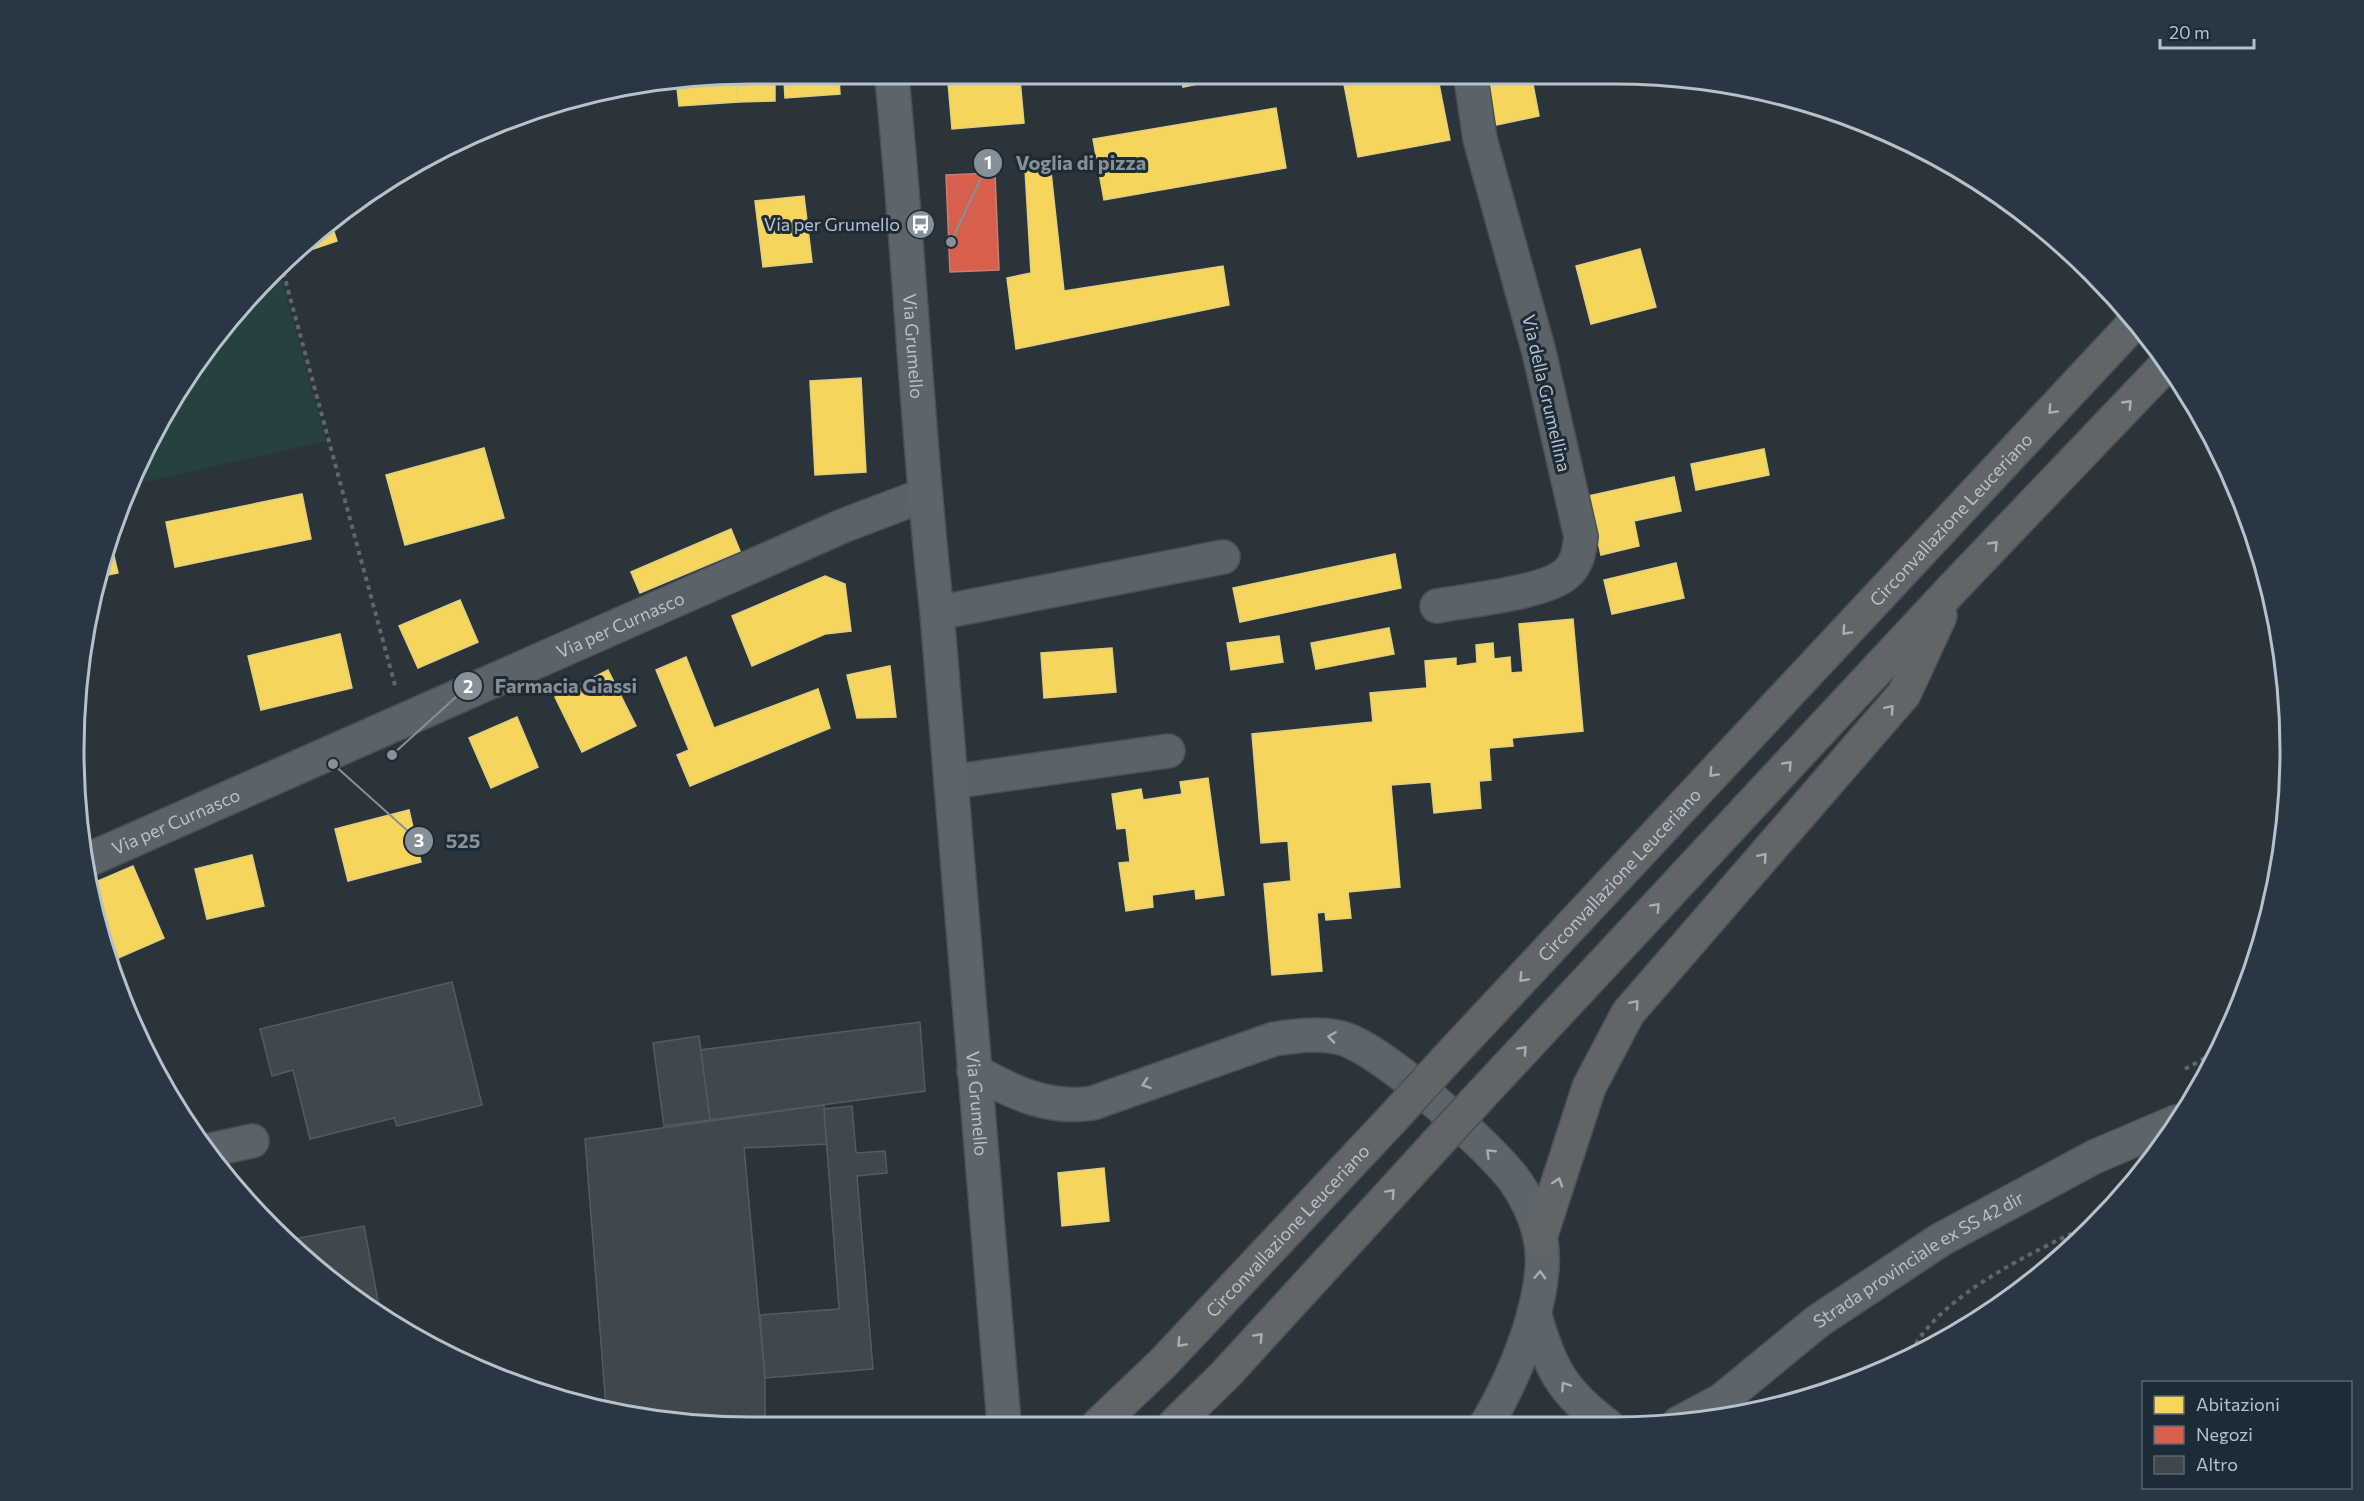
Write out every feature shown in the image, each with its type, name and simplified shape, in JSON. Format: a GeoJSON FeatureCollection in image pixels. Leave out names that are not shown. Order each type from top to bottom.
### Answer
{"type":"FeatureCollection","features":[{"type":"Feature","properties":{"kind":"highway","name":"Circonvallazione Leuceriano"},"geometry":{"type":"LineString","coordinates":[[1106,1417],[1162,1364],[2129,329]]}},
{"type":"Feature","properties":{"kind":"highway"},"geometry":{"type":"LineString","coordinates":[[1182,1417],[1226,1374],[1483,1093],[1953,588],[2161,370]]}},
{"type":"Feature","properties":{"kind":"highway"},"geometry":{"type":"LineString","coordinates":[[1540,1238],[1589,1087],[1628,1013],[1904,694],[1953,588]]}},
{"type":"Feature","properties":{"kind":"main road","name":"Via Grumello"},"geometry":{"type":"LineString","coordinates":[[893,84],[907,226],[924,495],[937,614],[1003,1417]]}},
{"type":"Feature","properties":{"kind":"main road"},"geometry":{"type":"LineString","coordinates":[[974,1071],[1028,1098],[1057,1105],[1074,1106],[1093,1103],[1274,1039],[1304,1034],[1338,1037],[1364,1047],[1385,1060],[1493,1155],[1530,1203],[1540,1238],[1540,1285],[1515,1371],[1490,1417]]}},
{"type":"Feature","properties":{"kind":"main road","name":"Strada provinciale ex SS 42 dir"},"geometry":{"type":"LineString","coordinates":[[1701,1411],[1722,1400],[1818,1321],[1940,1240],[2094,1157],[2163,1127]]}},
{"type":"Feature","properties":{"kind":"main road"},"geometry":{"type":"LineString","coordinates":[[1534,1312],[1542,1340],[1565,1388],[1576,1401],[1596,1417]]}},
{"type":"Feature","properties":{"kind":"street","name":"Via della Grumellina"},"geometry":{"type":"LineString","coordinates":[[1437,606],[1550,585],[1567,573],[1578,558],[1581,537],[1539,352],[1480,139],[1472,84]]}},
{"type":"Feature","properties":{"kind":"street","name":"Via per Curnasco"},"geometry":{"type":"LineString","coordinates":[[93,858],[845,525],[924,495]]}},
{"type":"Feature","properties":{"kind":"street"},"geometry":{"type":"LineString","coordinates":[[937,614],[1223,557]]}},
{"type":"Feature","properties":{"kind":"street"},"geometry":{"type":"LineString","coordinates":[[951,782],[1168,751]]}},
{"type":"Feature","properties":{"kind":"street"},"geometry":{"type":"LineString","coordinates":[[217,1149],[252,1141]]}},
{"type":"Feature","properties":{"kind":"path"},"geometry":{"type":"LineString","coordinates":[[284,274],[404,721]]}},
{"type":"Feature","properties":{"kind":"path"},"geometry":{"type":"LineString","coordinates":[[2186,1069],[2204,1059]]}},
{"type":"Feature","properties":{"kind":"path"},"geometry":{"type":"LineString","coordinates":[[1918,1343],[1928,1325],[1947,1308],[1995,1276],[2073,1233]]}},
{"type":"Feature","properties":{"kind":"green space"},"geometry":{"type":"Polygon","coordinates":[[[281,277],[326,441],[141,483],[173,417],[196,380],[249,311],[281,277]]]}},
{"type":"Feature","properties":{"kind":"building: Abitazioni"},"geometry":{"type":"Polygon","coordinates":[[[736,84],[738,102],[679,106],[677,88],[736,84]]]}},
{"type":"Feature","properties":{"kind":"building: Abitazioni"},"geometry":{"type":"Polygon","coordinates":[[[736,84],[775,84],[775,101],[738,102],[736,84]]]}},
{"type":"Feature","properties":{"kind":"building: Abitazioni"},"geometry":{"type":"Polygon","coordinates":[[[784,84],[839,84],[840,94],[785,98],[784,84]]]}},
{"type":"Feature","properties":{"kind":"building: Abitazioni"},"geometry":{"type":"Polygon","coordinates":[[[948,84],[1020,84],[1024,123],[952,129],[948,84]]]}},
{"type":"Feature","properties":{"kind":"building: Abitazioni"},"geometry":{"type":"Polygon","coordinates":[[[1183,84],[1198,84],[1183,87],[1183,84]]]}},
{"type":"Feature","properties":{"kind":"building: Abitazioni"},"geometry":{"type":"Polygon","coordinates":[[[1344,84],[1439,84],[1450,140],[1358,157],[1344,84]]]}},
{"type":"Feature","properties":{"kind":"building: Abitazioni"},"geometry":{"type":"Polygon","coordinates":[[[1483,84],[1533,84],[1539,116],[1491,126],[1483,84]]]}},
{"type":"Feature","properties":{"kind":"building: Abitazioni"},"geometry":{"type":"Polygon","coordinates":[[[1276,108],[1286,168],[1104,200],[1093,139],[1276,108]]]}},
{"type":"Feature","properties":{"kind":"building: Abitazioni"},"geometry":{"type":"Polygon","coordinates":[[[1050,163],[1064,291],[1223,266],[1229,305],[1016,349],[1007,278],[1031,273],[1025,169],[1050,163]]]}},
{"type":"Feature","properties":{"kind":"building: Abitazioni"},"geometry":{"type":"Polygon","coordinates":[[[804,196],[812,262],[763,267],[755,201],[804,196]]]}},
{"type":"Feature","properties":{"kind":"building: Abitazioni"},"geometry":{"type":"Polygon","coordinates":[[[334,231],[337,241],[310,250],[334,231]]]}},
{"type":"Feature","properties":{"kind":"building: Abitazioni"},"geometry":{"type":"Polygon","coordinates":[[[1640,249],[1656,307],[1591,324],[1576,266],[1640,249]]]}},
{"type":"Feature","properties":{"kind":"building: Abitazioni"},"geometry":{"type":"Polygon","coordinates":[[[861,378],[866,472],[815,475],[810,381],[861,378]]]}},
{"type":"Feature","properties":{"kind":"building: Abitazioni"},"geometry":{"type":"Polygon","coordinates":[[[484,448],[504,518],[405,545],[386,475],[484,448]]]}},
{"type":"Feature","properties":{"kind":"building: Abitazioni"},"geometry":{"type":"Polygon","coordinates":[[[1764,449],[1769,475],[1696,490],[1691,464],[1764,449]]]}},
{"type":"Feature","properties":{"kind":"building: Abitazioni"},"geometry":{"type":"Polygon","coordinates":[[[1674,477],[1681,511],[1634,521],[1639,546],[1601,555],[1588,496],[1674,477]]]}},
{"type":"Feature","properties":{"kind":"building: Abitazioni"},"geometry":{"type":"Polygon","coordinates":[[[302,494],[311,539],[175,567],[166,522],[302,494]]]}},
{"type":"Feature","properties":{"kind":"building: Abitazioni"},"geometry":{"type":"Polygon","coordinates":[[[731,529],[740,551],[640,593],[631,572],[731,529]]]}},
{"type":"Feature","properties":{"kind":"building: Abitazioni"},"geometry":{"type":"Polygon","coordinates":[[[1395,554],[1401,588],[1240,622],[1233,588],[1395,554]]]}},
{"type":"Feature","properties":{"kind":"building: Abitazioni"},"geometry":{"type":"Polygon","coordinates":[[[114,555],[118,573],[108,575],[114,555]]]}},
{"type":"Feature","properties":{"kind":"building: Abitazioni"},"geometry":{"type":"Polygon","coordinates":[[[1676,563],[1684,598],[1612,614],[1604,580],[1676,563]]]}},
{"type":"Feature","properties":{"kind":"building: Abitazioni"},"geometry":{"type":"Polygon","coordinates":[[[825,576],[845,584],[851,631],[825,634],[752,666],[732,616],[825,576]]]}},
{"type":"Feature","properties":{"kind":"building: Abitazioni"},"geometry":{"type":"Polygon","coordinates":[[[460,600],[478,642],[418,668],[399,626],[460,600]]]}},
{"type":"Feature","properties":{"kind":"building: Abitazioni"},"geometry":{"type":"Polygon","coordinates":[[[1573,619],[1583,731],[1512,738],[1513,746],[1489,748],[1491,780],[1479,781],[1481,808],[1434,813],[1431,782],[1391,785],[1400,887],[1348,892],[1351,918],[1326,920],[1325,912],[1317,913],[1322,971],[1272,975],[1264,884],[1291,881],[1288,841],[1261,843],[1252,734],[1373,722],[1370,693],[1427,688],[1425,661],[1456,658],[1456,666],[1477,663],[1476,645],[1493,643],[1494,659],[1510,657],[1511,673],[1523,672],[1519,624],[1573,619]]]}},
{"type":"Feature","properties":{"kind":"building: Abitazioni"},"geometry":{"type":"Polygon","coordinates":[[[1389,628],[1394,654],[1316,669],[1311,643],[1389,628]]]}},
{"type":"Feature","properties":{"kind":"building: Abitazioni"},"geometry":{"type":"Polygon","coordinates":[[[340,634],[352,688],[261,710],[248,656],[340,634]]]}},
{"type":"Feature","properties":{"kind":"building: Abitazioni"},"geometry":{"type":"Polygon","coordinates":[[[1279,636],[1283,662],[1231,670],[1227,643],[1279,636]]]}},
{"type":"Feature","properties":{"kind":"building: Abitazioni"},"geometry":{"type":"Polygon","coordinates":[[[1112,648],[1116,692],[1044,698],[1041,653],[1112,648]]]}},
{"type":"Feature","properties":{"kind":"building: Abitazioni"},"geometry":{"type":"Polygon","coordinates":[[[686,657],[714,728],[818,689],[830,728],[690,786],[677,755],[689,750],[656,670],[686,657]]]}},
{"type":"Feature","properties":{"kind":"building: Abitazioni"},"geometry":{"type":"Polygon","coordinates":[[[890,666],[896,717],[857,718],[847,675],[890,666]]]}},
{"type":"Feature","properties":{"kind":"building: Abitazioni"},"geometry":{"type":"Polygon","coordinates":[[[608,670],[636,726],[582,752],[555,697],[608,670]]]}},
{"type":"Feature","properties":{"kind":"building: Abitazioni"},"geometry":{"type":"Polygon","coordinates":[[[517,717],[538,767],[491,788],[469,738],[517,717]]]}},
{"type":"Feature","properties":{"kind":"building: Abitazioni"},"geometry":{"type":"Polygon","coordinates":[[[1208,778],[1224,895],[1196,899],[1195,889],[1152,895],[1153,907],[1126,911],[1119,863],[1130,862],[1126,828],[1117,829],[1112,794],[1141,789],[1143,800],[1182,794],[1180,782],[1208,778]]]}},
{"type":"Feature","properties":{"kind":"building: Abitazioni"},"geometry":{"type":"Polygon","coordinates":[[[409,810],[421,862],[348,881],[335,829],[409,810]]]}},
{"type":"Feature","properties":{"kind":"building: Abitazioni"},"geometry":{"type":"Polygon","coordinates":[[[252,855],[264,906],[207,919],[195,869],[252,855]]]}},
{"type":"Feature","properties":{"kind":"building: Abitazioni"},"geometry":{"type":"Polygon","coordinates":[[[133,866],[164,938],[117,958],[97,881],[133,866]]]}},
{"type":"Feature","properties":{"kind":"building: Abitazioni"},"geometry":{"type":"Polygon","coordinates":[[[1104,1168],[1109,1221],[1062,1226],[1058,1173],[1104,1168]]]}},
{"type":"Feature","properties":{"kind":"building: Negozi"},"geometry":{"type":"Polygon","coordinates":[[[995,173],[999,270],[950,272],[946,175],[995,173]]]}},
{"type":"Feature","properties":{"kind":"building: Altro"},"geometry":{"type":"Polygon","coordinates":[[[452,982],[482,1105],[397,1126],[394,1118],[310,1139],[293,1070],[272,1076],[260,1029],[452,982]]]}},
{"type":"Feature","properties":{"kind":"building: Altro"},"geometry":{"type":"Polygon","coordinates":[[[920,1022],[925,1091],[710,1120],[700,1050],[920,1022]]]}},
{"type":"Feature","properties":{"kind":"building: Altro"},"geometry":{"type":"Polygon","coordinates":[[[699,1036],[710,1120],[664,1126],[653,1043],[699,1036]]]}},
{"type":"Feature","properties":{"kind":"building: Altro"},"geometry":{"type":"Polygon","coordinates":[[[824,1105],[827,1144],[744,1148],[765,1378],[765,1417],[707,1416],[605,1401],[585,1139],[824,1105]]]}},
{"type":"Feature","properties":{"kind":"building: Altro"},"geometry":{"type":"Polygon","coordinates":[[[852,1106],[856,1153],[885,1151],[887,1173],[857,1176],[873,1369],[765,1378],[760,1315],[839,1309],[824,1109],[852,1106]]]}},
{"type":"Feature","properties":{"kind":"building: Altro"},"geometry":{"type":"Polygon","coordinates":[[[364,1226],[378,1304],[311,1252],[297,1238],[364,1226]]]}},
{"type":"Feature","properties":{"kind":"place","name":"Via per Grumello"},"geometry":{"type":"Point","coordinates":[921,224]}},
{"type":"Feature","properties":{"kind":"place","name":"Voglia di pizza"},"geometry":{"type":"Point","coordinates":[951,242]}},
{"type":"Feature","properties":{"kind":"place","name":"Farmacia Giassi"},"geometry":{"type":"Point","coordinates":[392,755]}},
{"type":"Feature","properties":{"kind":"place","name":"525"},"geometry":{"type":"Point","coordinates":[333,764]}}]}
